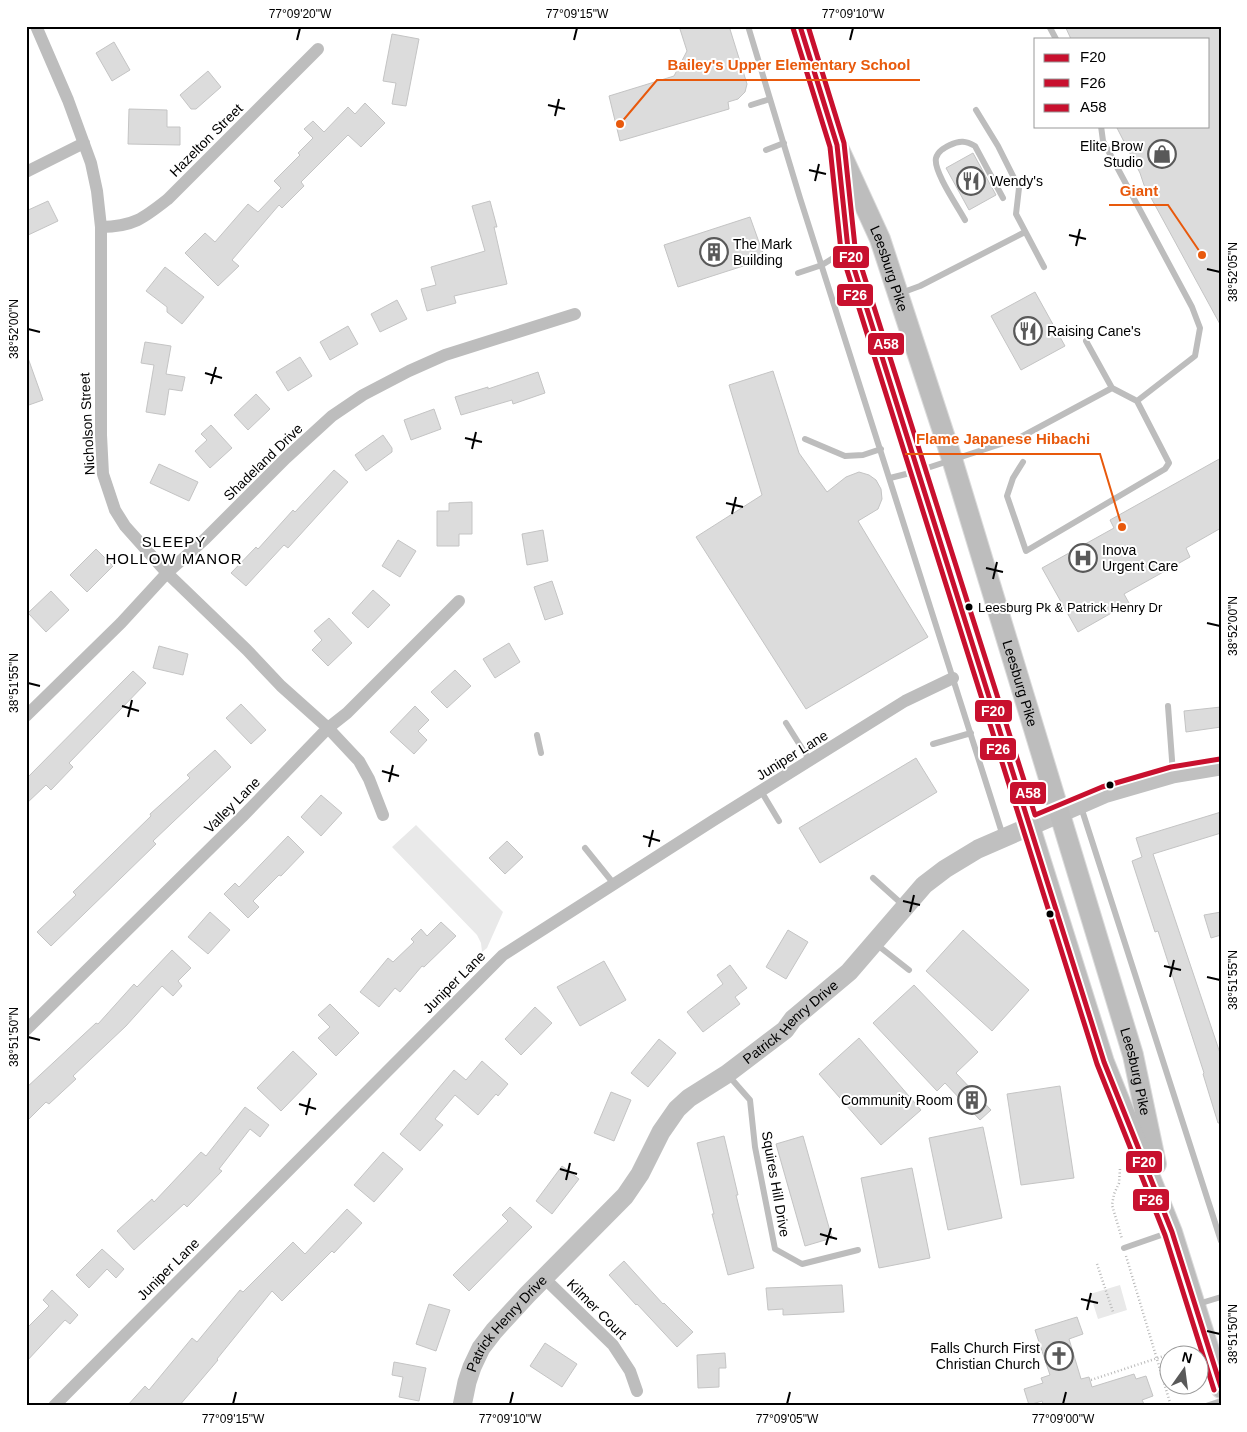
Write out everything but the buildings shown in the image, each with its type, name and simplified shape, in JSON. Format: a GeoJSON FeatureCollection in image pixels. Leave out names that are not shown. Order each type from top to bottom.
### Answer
{"type":"FeatureCollection","features":[{"type":"Feature","properties":{"kind":"main road","name":"Leesburg Pike"},"geometry":{"type":"LineString","coordinates":[[800,26],[837,145],[880,239],[952,459],[1133,1055],[1150,1140],[1172,1232],[1221,1388]]}},
{"type":"Feature","properties":{"kind":"main road","name":"Leesburg Pike"},"geometry":{"type":"LineString","coordinates":[[837,145],[848,249],[1104,1062],[1172,1232]]}},
{"type":"Feature","properties":{"kind":"street","name":"Nicholson Street"},"geometry":{"type":"LineString","coordinates":[[36,26],[68,100],[84,143],[97,192],[101,227],[100,358],[103,474],[115,510],[124,526],[168,573],[248,650],[281,686],[328,728],[359,761],[369,778],[383,816]]}},
{"type":"Feature","properties":{"kind":"street","name":"Hazelton Street"},"geometry":{"type":"LineString","coordinates":[[101,227],[117,227],[132,224],[149,214],[202,166],[318,49]]}},
{"type":"Feature","properties":{"kind":"street"},"geometry":{"type":"LineString","coordinates":[[26,172],[84,143]]}},
{"type":"Feature","properties":{"kind":"street","name":"Shadeland Drive"},"geometry":{"type":"LineString","coordinates":[[26,716],[168,573],[332,416],[363,395],[445,355],[575,314]]}},
{"type":"Feature","properties":{"kind":"street","name":"Valley Lane"},"geometry":{"type":"LineString","coordinates":[[26,1030],[242,817],[328,728],[347,713],[459,601]]}},
{"type":"Feature","properties":{"kind":"street","name":"Juniper Lane"},"geometry":{"type":"LineString","coordinates":[[54,1406],[503,955],[905,701],[953,678]]}},
{"type":"Feature","properties":{"kind":"street","name":"Patrick Henry Drive"},"geometry":{"type":"LineString","coordinates":[[462,1406],[467,1382],[482,1348],[494,1331],[625,1196],[640,1174],[661,1132],[678,1108],[689,1098],[727,1074],[785,1030],[793,1019],[849,972],[924,885],[945,869],[978,849],[1059,812],[1104,794],[1173,774],[1221,766]]}},
{"type":"Feature","properties":{"kind":"street","name":"Kilmer Court"},"geometry":{"type":"LineString","coordinates":[[544,1278],[621,1354],[630,1371],[637,1391]]}},
{"type":"Feature","properties":{"kind":"lane"},"geometry":{"type":"LineString","coordinates":[[748,26],[1003,837]]}},
{"type":"Feature","properties":{"kind":"lane"},"geometry":{"type":"LineString","coordinates":[[1049,26],[1055,38]]}},
{"type":"Feature","properties":{"kind":"lane"},"geometry":{"type":"LineString","coordinates":[[751,105],[770,99]]}},
{"type":"Feature","properties":{"kind":"lane"},"geometry":{"type":"LineString","coordinates":[[976,110],[998,146],[1019,188],[1016,214],[1044,267]]}},
{"type":"Feature","properties":{"kind":"lane"},"geometry":{"type":"LineString","coordinates":[[1101,128],[1103,142],[1192,307],[1200,328],[1195,356],[1137,401]]}},
{"type":"Feature","properties":{"kind":"lane"},"geometry":{"type":"LineString","coordinates":[[965,220],[937,169],[936,158],[941,150],[956,142],[966,141],[975,146],[1003,198]]}},
{"type":"Feature","properties":{"kind":"lane"},"geometry":{"type":"LineString","coordinates":[[766,150],[784,143]]}},
{"type":"Feature","properties":{"kind":"lane"},"geometry":{"type":"LineString","coordinates":[[898,294],[920,286],[1025,232]]}},
{"type":"Feature","properties":{"kind":"lane"},"geometry":{"type":"LineString","coordinates":[[798,273],[822,265],[848,249]]}},
{"type":"Feature","properties":{"kind":"lane"},"geometry":{"type":"LineString","coordinates":[[1023,462],[1013,478],[1007,496],[1026,551],[1165,469],[1169,462],[1137,401],[1112,388],[1086,341]]}},
{"type":"Feature","properties":{"kind":"lane"},"geometry":{"type":"LineString","coordinates":[[890,478],[918,471],[1019,438],[1112,388]]}},
{"type":"Feature","properties":{"kind":"lane"},"geometry":{"type":"LineString","coordinates":[[805,439],[845,456],[863,455],[881,449]]}},
{"type":"Feature","properties":{"kind":"lane"},"geometry":{"type":"LineString","coordinates":[[1168,706],[1173,774]]}},
{"type":"Feature","properties":{"kind":"lane"},"geometry":{"type":"LineString","coordinates":[[786,723],[810,761]]}},
{"type":"Feature","properties":{"kind":"lane"},"geometry":{"type":"LineString","coordinates":[[933,744],[971,733]]}},
{"type":"Feature","properties":{"kind":"lane"},"geometry":{"type":"LineString","coordinates":[[537,735],[541,753]]}},
{"type":"Feature","properties":{"kind":"lane"},"geometry":{"type":"LineString","coordinates":[[761,791],[779,821]]}},
{"type":"Feature","properties":{"kind":"lane"},"geometry":{"type":"LineString","coordinates":[[1080,804],[1221,1241]]}},
{"type":"Feature","properties":{"kind":"lane"},"geometry":{"type":"LineString","coordinates":[[585,848],[614,884]]}},
{"type":"Feature","properties":{"kind":"lane"},"geometry":{"type":"LineString","coordinates":[[873,878],[905,907]]}},
{"type":"Feature","properties":{"kind":"lane"},"geometry":{"type":"LineString","coordinates":[[875,943],[909,970]]}},
{"type":"Feature","properties":{"kind":"lane","name":"Squires Hill Drive"},"geometry":{"type":"LineString","coordinates":[[727,1074],[750,1100],[755,1147],[775,1249],[802,1264],[858,1250]]}},
{"type":"Feature","properties":{"kind":"lane"},"geometry":{"type":"LineString","coordinates":[[1124,1248],[1172,1232]]}},
{"type":"Feature","properties":{"kind":"lane"},"geometry":{"type":"LineString","coordinates":[[1194,1305],[1221,1297]]}},
{"type":"Feature","properties":{"kind":"lane"},"geometry":{"type":"LineString","coordinates":[[1206,1406],[1221,1401]]}},
{"type":"Feature","properties":{"kind":"path"},"geometry":{"type":"LineString","coordinates":[[1120,1169],[1119,1183],[1112,1205],[1171,1406]]}},
{"type":"Feature","properties":{"kind":"path"},"geometry":{"type":"LineString","coordinates":[[1097,1264],[1113,1312]]}},
{"type":"Feature","properties":{"kind":"path"},"geometry":{"type":"LineString","coordinates":[[1091,1380],[1160,1357]]}},
{"type":"Feature","properties":{"kind":"shaded area"},"geometry":{"type":"Polygon","coordinates":[[[416,825],[503,912],[487,948],[482,952],[481,943],[477,935],[392,847],[416,825]]]}},
{"type":"Feature","properties":{"kind":"shaded area"},"geometry":{"type":"Polygon","coordinates":[[[1120,1285],[1127,1310],[1098,1319],[1090,1294],[1120,1285]]]}},
{"type":"Feature","properties":{"kind":"transit line","name":"F20"},"geometry":{"type":"LineString","coordinates":[[800,26],[837,145],[848,249],[1104,1062],[1172,1232],[1221,1387]]}},
{"type":"Feature","properties":{"kind":"transit line","name":"A58"},"geometry":{"type":"LineString","coordinates":[[808,26],[844,143],[855,247],[1035,815],[1102,787],[1171,767],[1220,759]]}},
{"type":"Feature","properties":{"kind":"transit line","name":"F26"},"geometry":{"type":"LineString","coordinates":[[793,28],[830,147],[841,251],[1097,1064],[1165,1235],[1214,1390]]}},
{"type":"Feature","properties":{"kind":"place","name":"Bailey's Upper Elementary School"},"geometry":{"type":"Point","coordinates":[620,124]}},
{"type":"Feature","properties":{"kind":"place","name":"Elite Brow Studio"},"geometry":{"type":"Point","coordinates":[1162,154]}},
{"type":"Feature","properties":{"kind":"place","name":"Wendy's"},"geometry":{"type":"Point","coordinates":[971,181]}},
{"type":"Feature","properties":{"kind":"place","name":"The Mark Building"},"geometry":{"type":"Point","coordinates":[714,252]}},
{"type":"Feature","properties":{"kind":"place","name":"Giant"},"geometry":{"type":"Point","coordinates":[1202,255]}},
{"type":"Feature","properties":{"kind":"place","name":"Raising Cane's"},"geometry":{"type":"Point","coordinates":[1028,331]}},
{"type":"Feature","properties":{"kind":"place","name":"Flame Japanese Hibachi"},"geometry":{"type":"Point","coordinates":[1122,527]}},
{"type":"Feature","properties":{"kind":"place","name":"Inova Urgent Care"},"geometry":{"type":"Point","coordinates":[1083,558]}},
{"type":"Feature","properties":{"kind":"place","name":"Leesburg Pk & Patrick Henry Dr"},"geometry":{"type":"Point","coordinates":[969,607]}},
{"type":"Feature","properties":{"kind":"place","name":"Community Room"},"geometry":{"type":"Point","coordinates":[972,1100]}},
{"type":"Feature","properties":{"kind":"place","name":"Falls Church First Christian Church"},"geometry":{"type":"Point","coordinates":[1059,1356]}},
{"type":"Feature","properties":{"kind":"district","name":"SLEEPY HOLLOW MANOR"},"geometry":{"type":"Point","coordinates":[174,550]}}]}
